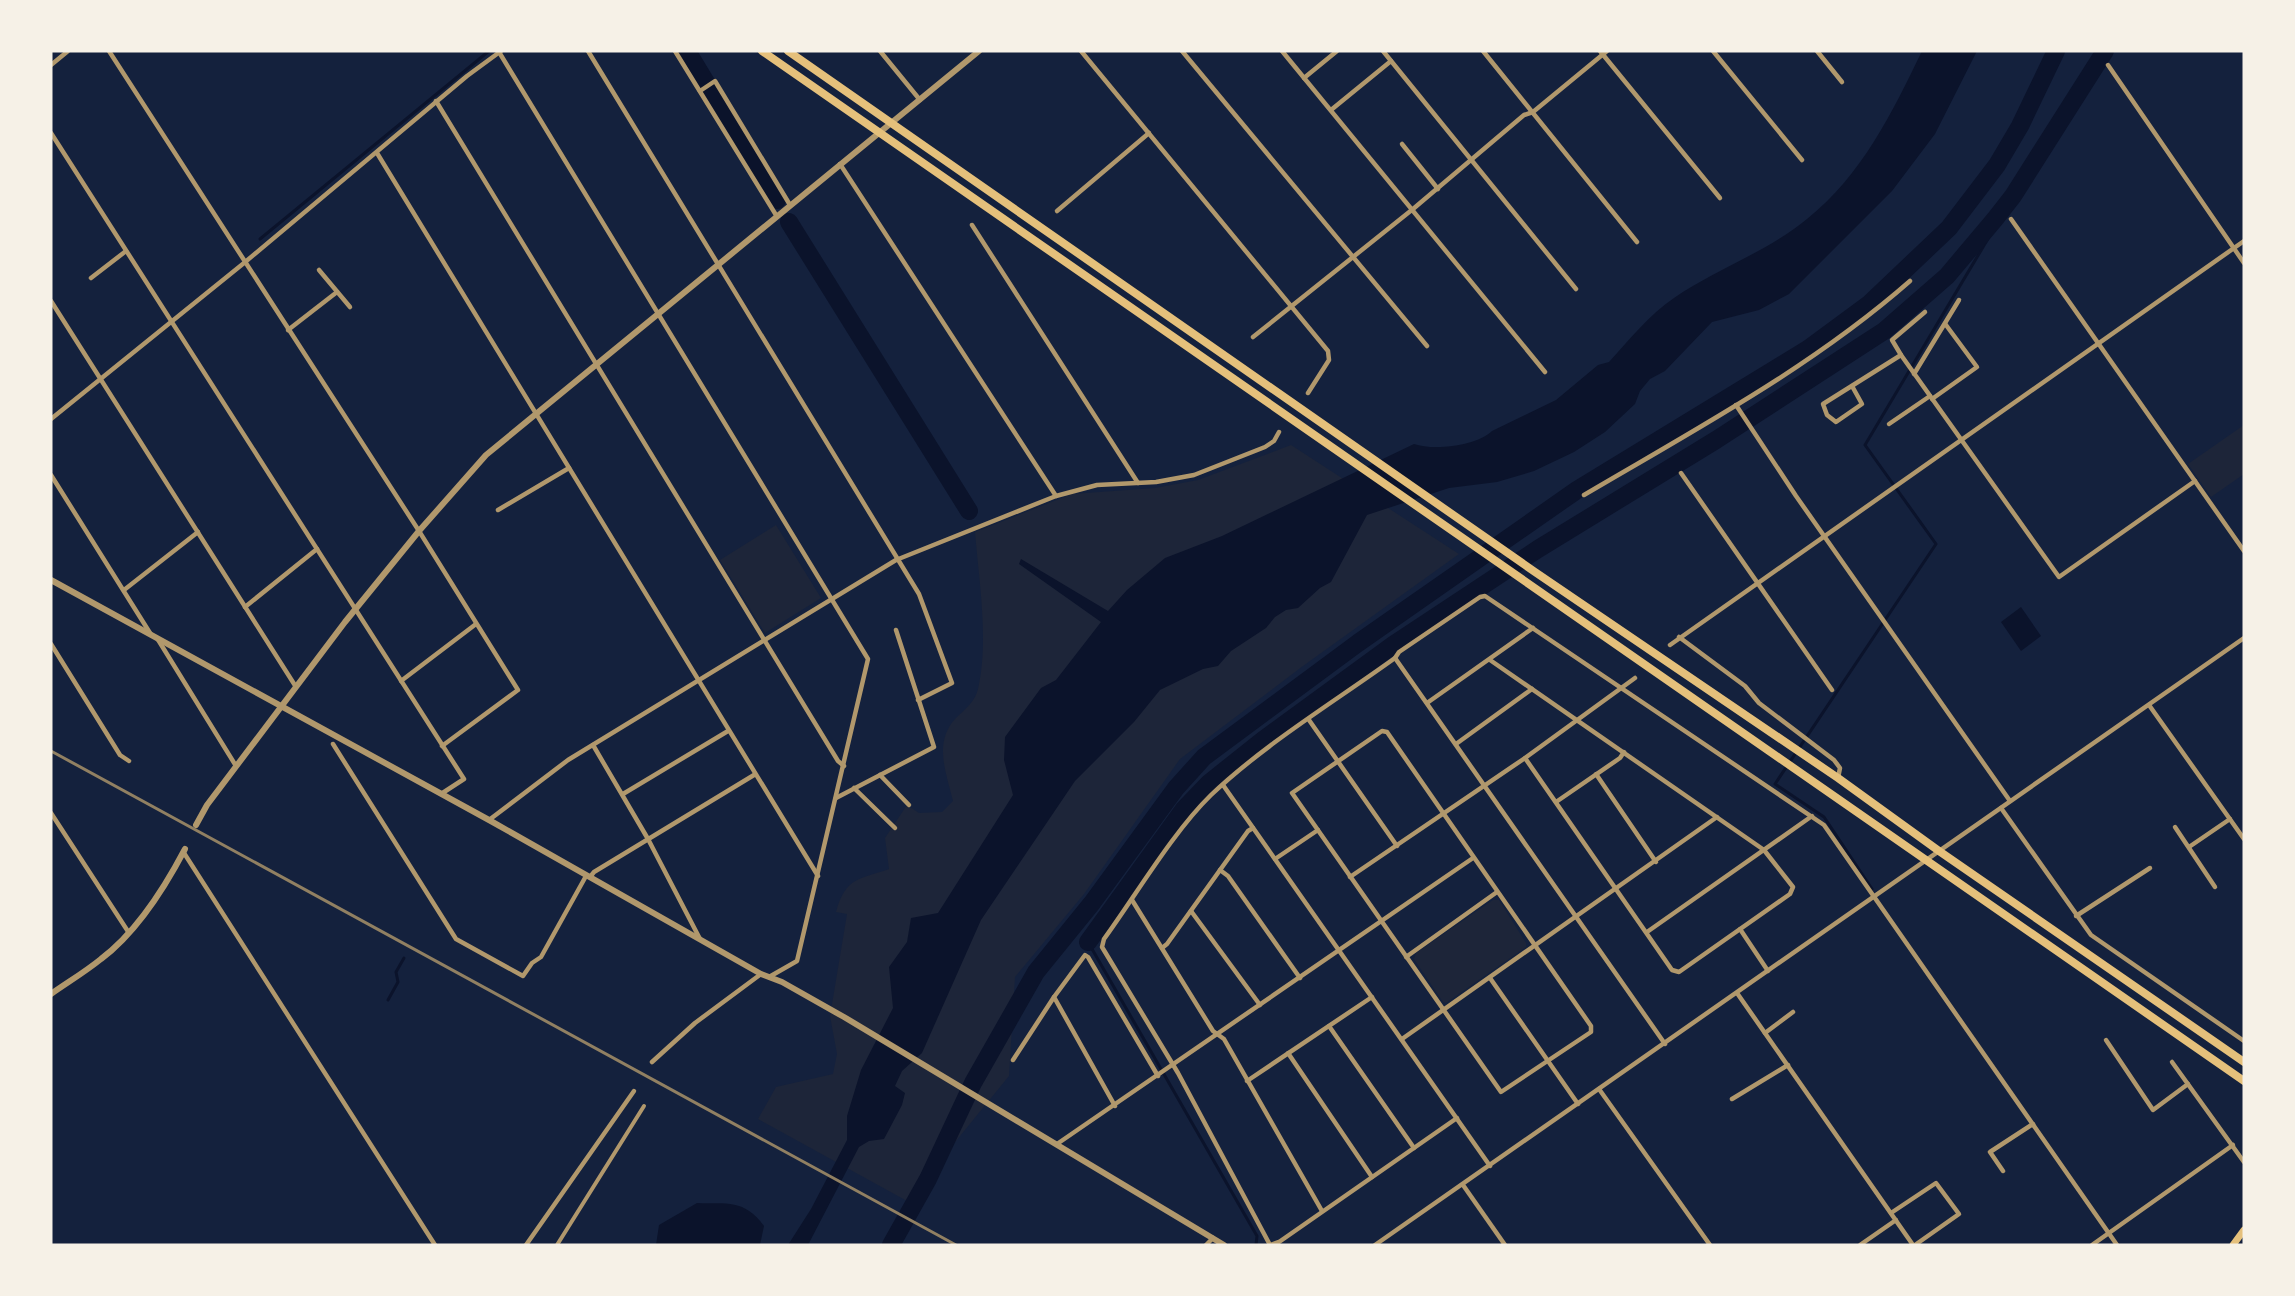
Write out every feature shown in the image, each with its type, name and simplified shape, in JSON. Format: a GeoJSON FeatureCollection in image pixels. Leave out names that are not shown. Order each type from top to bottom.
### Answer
{"type":"FeatureCollection","features":[{"type":"Feature","properties":{"kind":"highway"},"geometry":{"type":"LineString","coordinates":[[762,51],[2244,1082]]}},
{"type":"Feature","properties":{"kind":"highway"},"geometry":{"type":"LineString","coordinates":[[788,51],[1535,572],[1838,778],[2244,1062]]}},
{"type":"Feature","properties":{"kind":"main road"},"geometry":{"type":"LineString","coordinates":[[2235,1244],[2244,1230]]}},
{"type":"Feature","properties":{"kind":"street"},"geometry":{"type":"LineString","coordinates":[[51,65],[68,51]]}},
{"type":"Feature","properties":{"kind":"street"},"geometry":{"type":"LineString","coordinates":[[109,51],[419,531],[518,690],[442,746]]}},
{"type":"Feature","properties":{"kind":"street"},"geometry":{"type":"LineString","coordinates":[[588,51],[896,560],[919,594],[952,683],[918,700]]}},
{"type":"Feature","properties":{"kind":"street"},"geometry":{"type":"LineString","coordinates":[[675,51],[776,215]]}},
{"type":"Feature","properties":{"kind":"street"},"geometry":{"type":"LineString","coordinates":[[880,51],[920,100]]}},
{"type":"Feature","properties":{"kind":"street"},"geometry":{"type":"LineString","coordinates":[[196,825],[236,766],[355,609],[486,455],[776,215],[979,51]]}},
{"type":"Feature","properties":{"kind":"street"},"geometry":{"type":"LineString","coordinates":[[1081,51],[1289,308],[1328,351],[1329,360],[1308,393]]}},
{"type":"Feature","properties":{"kind":"street"},"geometry":{"type":"LineString","coordinates":[[1182,51],[1427,346]]}},
{"type":"Feature","properties":{"kind":"street"},"geometry":{"type":"LineString","coordinates":[[1282,51],[1545,372]]}},
{"type":"Feature","properties":{"kind":"street"},"geometry":{"type":"LineString","coordinates":[[1304,78],[1337,51]]}},
{"type":"Feature","properties":{"kind":"street"},"geometry":{"type":"LineString","coordinates":[[1383,51],[1575,289]]}},
{"type":"Feature","properties":{"kind":"street"},"geometry":{"type":"LineString","coordinates":[[1483,51],[1637,242]]}},
{"type":"Feature","properties":{"kind":"street"},"geometry":{"type":"LineString","coordinates":[[1713,51],[1802,160]]}},
{"type":"Feature","properties":{"kind":"street"},"geometry":{"type":"LineString","coordinates":[[1817,51],[1842,82]]}},
{"type":"Feature","properties":{"kind":"street"},"geometry":{"type":"LineString","coordinates":[[51,419],[244,263],[436,101],[500,52],[657,315],[868,659],[796,961],[769,976]]}},
{"type":"Feature","properties":{"kind":"street"},"geometry":{"type":"LineString","coordinates":[[1253,337],[1438,189],[1524,115],[1533,112],[1603,52],[1720,198]]}},
{"type":"Feature","properties":{"kind":"street"},"geometry":{"type":"LineString","coordinates":[[1331,110],[1391,61]]}},
{"type":"Feature","properties":{"kind":"street"},"geometry":{"type":"LineString","coordinates":[[2108,64],[2244,264]]}},
{"type":"Feature","properties":{"kind":"street"},"geometry":{"type":"LineString","coordinates":[[700,91],[715,81],[790,204]]}},
{"type":"Feature","properties":{"kind":"street"},"geometry":{"type":"LineString","coordinates":[[436,101],[838,761],[844,766]]}},
{"type":"Feature","properties":{"kind":"street"},"geometry":{"type":"LineString","coordinates":[[51,133],[464,778],[441,794]]}},
{"type":"Feature","properties":{"kind":"street"},"geometry":{"type":"LineString","coordinates":[[1057,211],[1149,133]]}},
{"type":"Feature","properties":{"kind":"street"},"geometry":{"type":"LineString","coordinates":[[51,150],[58,144]]}},
{"type":"Feature","properties":{"kind":"street"},"geometry":{"type":"LineString","coordinates":[[1402,144],[1438,189]]}},
{"type":"Feature","properties":{"kind":"street"},"geometry":{"type":"LineString","coordinates":[[376,153],[754,775],[818,876]]}},
{"type":"Feature","properties":{"kind":"street"},"geometry":{"type":"LineString","coordinates":[[840,164],[1056,496]]}},
{"type":"Feature","properties":{"kind":"street"},"geometry":{"type":"LineString","coordinates":[[2011,219],[2244,551]]}},
{"type":"Feature","properties":{"kind":"street"},"geometry":{"type":"LineString","coordinates":[[972,225],[1138,483]]}},
{"type":"Feature","properties":{"kind":"street"},"geometry":{"type":"LineString","coordinates":[[1670,645],[2244,241]]}},
{"type":"Feature","properties":{"kind":"street"},"geometry":{"type":"LineString","coordinates":[[91,278],[126,251]]}},
{"type":"Feature","properties":{"kind":"street"},"geometry":{"type":"LineString","coordinates":[[319,270],[350,307]]}},
{"type":"Feature","properties":{"kind":"street"},"geometry":{"type":"LineString","coordinates":[[1584,495],[1736,405],[1845,335],[1910,281]]}},
{"type":"Feature","properties":{"kind":"street"},"geometry":{"type":"LineString","coordinates":[[288,330],[337,292]]}},
{"type":"Feature","properties":{"kind":"street"},"geometry":{"type":"LineString","coordinates":[[1913,372],[1946,325],[1959,300]]}},
{"type":"Feature","properties":{"kind":"street"},"geometry":{"type":"LineString","coordinates":[[51,302],[296,687]]}},
{"type":"Feature","properties":{"kind":"street"},"geometry":{"type":"LineString","coordinates":[[1925,312],[1892,340],[1906,363],[2059,577],[2195,481]]}},
{"type":"Feature","properties":{"kind":"street"},"geometry":{"type":"LineString","coordinates":[[1890,424],[1977,367],[1946,325]]}},
{"type":"Feature","properties":{"kind":"street"},"geometry":{"type":"LineString","coordinates":[[1852,386],[1862,404],[1836,422],[1827,415],[1823,404],[1901,355]]}},
{"type":"Feature","properties":{"kind":"street"},"geometry":{"type":"LineString","coordinates":[[1736,405],[1824,536],[2010,801]]}},
{"type":"Feature","properties":{"kind":"street"},"geometry":{"type":"LineString","coordinates":[[489,820],[568,760],[896,560],[934,542],[1056,496],[1097,485],[1185,477],[1212,469],[1265,447],[1274,441],[1279,432]]}},
{"type":"Feature","properties":{"kind":"street"},"geometry":{"type":"LineString","coordinates":[[498,510],[568,468]]}},
{"type":"Feature","properties":{"kind":"street"},"geometry":{"type":"LineString","coordinates":[[1681,473],[1832,690]]}},
{"type":"Feature","properties":{"kind":"street"},"geometry":{"type":"LineString","coordinates":[[51,475],[236,766]]}},
{"type":"Feature","properties":{"kind":"street"},"geometry":{"type":"LineString","coordinates":[[124,590],[198,532]]}},
{"type":"Feature","properties":{"kind":"street"},"geometry":{"type":"LineString","coordinates":[[245,607],[317,549]]}},
{"type":"Feature","properties":{"kind":"street"},"geometry":{"type":"LineString","coordinates":[[51,580],[489,820],[761,974],[769,976],[844,1017],[1224,1245]]}},
{"type":"Feature","properties":{"kind":"street"},"geometry":{"type":"LineString","coordinates":[[1457,1119],[1279,1242],[1270,1245],[1174,1066],[1102,947],[1104,939],[1184,828],[1223,784],[1395,658],[1399,652],[1480,597],[1485,596],[1824,825],[2118,1245]]}},
{"type":"Feature","properties":{"kind":"street"},"geometry":{"type":"LineString","coordinates":[[401,681],[476,624]]}},
{"type":"Feature","properties":{"kind":"street"},"geometry":{"type":"LineString","coordinates":[[1427,703],[1533,628]]}},
{"type":"Feature","properties":{"kind":"street"},"geometry":{"type":"LineString","coordinates":[[836,798],[934,747],[896,630]]}},
{"type":"Feature","properties":{"kind":"street"},"geometry":{"type":"LineString","coordinates":[[1679,637],[1745,686],[1759,703],[1834,760],[1840,768],[1838,778]]}},
{"type":"Feature","properties":{"kind":"street"},"geometry":{"type":"LineString","coordinates":[[1375,1245],[2244,638]]}},
{"type":"Feature","properties":{"kind":"street"},"geometry":{"type":"LineString","coordinates":[[51,644],[120,755],[129,761]]}},
{"type":"Feature","properties":{"kind":"street"},"geometry":{"type":"LineString","coordinates":[[1395,658],[1665,1044]]}},
{"type":"Feature","properties":{"kind":"street"},"geometry":{"type":"LineString","coordinates":[[1490,660],[1764,850],[1793,887],[1790,894],[1679,972],[1672,970],[1525,758]]}},
{"type":"Feature","properties":{"kind":"street"},"geometry":{"type":"LineString","coordinates":[[1350,877],[1525,758],[1623,689],[1635,678]]}},
{"type":"Feature","properties":{"kind":"street"},"geometry":{"type":"LineString","coordinates":[[1456,744],[1532,689]]}},
{"type":"Feature","properties":{"kind":"street"},"geometry":{"type":"LineString","coordinates":[[2149,705],[2244,839]]}},
{"type":"Feature","properties":{"kind":"street"},"geometry":{"type":"LineString","coordinates":[[1309,720],[1397,846]]}},
{"type":"Feature","properties":{"kind":"street"},"geometry":{"type":"LineString","coordinates":[[623,794],[728,731]]}},
{"type":"Feature","properties":{"kind":"street"},"geometry":{"type":"LineString","coordinates":[[1382,731],[1387,732],[1442,814],[1591,1026],[1591,1032],[1501,1092],[1292,793],[1382,731]]}},
{"type":"Feature","properties":{"kind":"street"},"geometry":{"type":"LineString","coordinates":[[333,744],[456,939],[523,976],[532,963],[541,957],[588,876],[754,775]]}},
{"type":"Feature","properties":{"kind":"street"},"geometry":{"type":"LineString","coordinates":[[593,745],[648,839],[701,940]]}},
{"type":"Feature","properties":{"kind":"street"},"geometry":{"type":"LineString","coordinates":[[1556,802],[1620,758],[1624,752]]}},
{"type":"Feature","properties":{"kind":"street"},"geometry":{"type":"LineString","coordinates":[[1596,774],[1656,862]]}},
{"type":"Feature","properties":{"kind":"street"},"geometry":{"type":"LineString","coordinates":[[880,775],[909,806]]}},
{"type":"Feature","properties":{"kind":"street"},"geometry":{"type":"LineString","coordinates":[[1223,784],[1490,1166]]}},
{"type":"Feature","properties":{"kind":"street"},"geometry":{"type":"LineString","coordinates":[[854,788],[895,828]]}},
{"type":"Feature","properties":{"kind":"street"},"geometry":{"type":"LineString","coordinates":[[2001,808],[2091,935],[2244,1041]]}},
{"type":"Feature","properties":{"kind":"street"},"geometry":{"type":"LineString","coordinates":[[51,813],[129,933]]}},
{"type":"Feature","properties":{"kind":"street"},"geometry":{"type":"LineString","coordinates":[[1647,932],[1812,816]]}},
{"type":"Feature","properties":{"kind":"street"},"geometry":{"type":"LineString","coordinates":[[1402,1039],[1617,890],[1717,817]]}},
{"type":"Feature","properties":{"kind":"street"},"geometry":{"type":"LineString","coordinates":[[2188,847],[2230,819]]}},
{"type":"Feature","properties":{"kind":"street"},"geometry":{"type":"LineString","coordinates":[[2175,827],[2215,887]]}},
{"type":"Feature","properties":{"kind":"street"},"geometry":{"type":"LineString","coordinates":[[1162,948],[1248,831],[1253,828]]}},
{"type":"Feature","properties":{"kind":"street"},"geometry":{"type":"LineString","coordinates":[[1275,859],[1318,830]]}},
{"type":"Feature","properties":{"kind":"street"},"geometry":{"type":"LineString","coordinates":[[51,994],[102,959],[129,933],[153,903],[184,851],[435,1245]]}},
{"type":"Feature","properties":{"kind":"street"},"geometry":{"type":"LineString","coordinates":[[1057,1144],[1174,1066],[1473,858]]}},
{"type":"Feature","properties":{"kind":"street"},"geometry":{"type":"LineString","coordinates":[[1220,870],[1228,876],[1300,978]]}},
{"type":"Feature","properties":{"kind":"street"},"geometry":{"type":"LineString","coordinates":[[2076,916],[2148,872]]}},
{"type":"Feature","properties":{"kind":"street"},"geometry":{"type":"LineString","coordinates":[[1406,957],[1497,892]]}},
{"type":"Feature","properties":{"kind":"street"},"geometry":{"type":"LineString","coordinates":[[1132,900],[1218,1035],[1224,1039],[1322,1211]]}},
{"type":"Feature","properties":{"kind":"street"},"geometry":{"type":"LineString","coordinates":[[1191,911],[1260,1005]]}},
{"type":"Feature","properties":{"kind":"street"},"geometry":{"type":"LineString","coordinates":[[1740,929],[1768,971]]}},
{"type":"Feature","properties":{"kind":"street"},"geometry":{"type":"LineString","coordinates":[[1013,1060],[1054,997],[1085,956],[1088,957],[1158,1076]]}},
{"type":"Feature","properties":{"kind":"street"},"geometry":{"type":"LineString","coordinates":[[652,1062],[695,1023],[761,974]]}},
{"type":"Feature","properties":{"kind":"street"},"geometry":{"type":"LineString","coordinates":[[1490,978],[1578,1104]]}},
{"type":"Feature","properties":{"kind":"street"},"geometry":{"type":"LineString","coordinates":[[1737,993],[1913,1245],[1959,1214],[1936,1183],[1891,1213]]}},
{"type":"Feature","properties":{"kind":"street"},"geometry":{"type":"LineString","coordinates":[[1054,997],[1115,1106]]}},
{"type":"Feature","properties":{"kind":"street"},"geometry":{"type":"LineString","coordinates":[[1247,1081],[1372,997]]}},
{"type":"Feature","properties":{"kind":"street"},"geometry":{"type":"LineString","coordinates":[[1765,1033],[1793,1012]]}},
{"type":"Feature","properties":{"kind":"street"},"geometry":{"type":"LineString","coordinates":[[1329,1026],[1414,1148]]}},
{"type":"Feature","properties":{"kind":"street"},"geometry":{"type":"LineString","coordinates":[[2106,1040],[2153,1110],[2188,1084]]}},
{"type":"Feature","properties":{"kind":"street"},"geometry":{"type":"LineString","coordinates":[[1288,1053],[1372,1177]]}},
{"type":"Feature","properties":{"kind":"street"},"geometry":{"type":"LineString","coordinates":[[2172,1062],[2244,1162]]}},
{"type":"Feature","properties":{"kind":"street"},"geometry":{"type":"LineString","coordinates":[[1732,1099],[1788,1065]]}},
{"type":"Feature","properties":{"kind":"street"},"geometry":{"type":"LineString","coordinates":[[1599,1089],[1710,1245]]}},
{"type":"Feature","properties":{"kind":"street"},"geometry":{"type":"LineString","coordinates":[[526,1245],[634,1091]]}},
{"type":"Feature","properties":{"kind":"street"},"geometry":{"type":"LineString","coordinates":[[557,1245],[644,1106]]}},
{"type":"Feature","properties":{"kind":"street"},"geometry":{"type":"LineString","coordinates":[[2003,1171],[1990,1152],[2033,1125]]}},
{"type":"Feature","properties":{"kind":"street"},"geometry":{"type":"LineString","coordinates":[[2092,1245],[2233,1145]]}},
{"type":"Feature","properties":{"kind":"street"},"geometry":{"type":"LineString","coordinates":[[1463,1185],[1505,1245]]}},
{"type":"Feature","properties":{"kind":"street"},"geometry":{"type":"LineString","coordinates":[[1860,1245],[1896,1220]]}},
{"type":"Feature","properties":{"kind":"street"},"geometry":{"type":"LineString","coordinates":[[1206,1245],[1212,1238]]}},
{"type":"Feature","properties":{"kind":"shaded area"},"geometry":{"type":"Polygon","coordinates":[[[1922,51],[1977,51],[1935,134],[1892,191],[1789,294],[1759,310],[1712,322],[1665,371],[1650,379],[1640,391],[1635,404],[1605,432],[1574,452],[1534,471],[1497,482],[1449,488],[1367,515],[1331,582],[1320,588],[1298,608],[1286,610],[1275,617],[1266,628],[1231,651],[1218,666],[1203,669],[1160,690],[1134,722],[1075,781],[981,920],[922,1053],[902,1071],[895,1086],[905,1093],[902,1105],[884,1139],[869,1141],[859,1147],[808,1245],[788,1245],[811,1209],[847,1140],[847,1116],[861,1070],[893,1008],[889,967],[907,942],[911,918],[938,913],[1013,795],[1004,760],[1005,737],[1041,688],[1056,680],[1101,622],[1019,564],[1021,559],[1108,611],[1127,590],[1165,558],[1222,536],[1414,444],[1443,447],[1466,444],[1556,400],[1598,365],[1609,362],[1665,304],[1792,231],[1827,202],[1860,163],[1874,142],[1922,51]]]}},
{"type":"Feature","properties":{"kind":"shaded area"},"geometry":{"type":"Polygon","coordinates":[[[2244,425],[2244,474],[2211,497],[2188,464],[2244,425]]]}},
{"type":"Feature","properties":{"kind":"shaded area"},"geometry":{"type":"Polygon","coordinates":[[[1291,445],[1459,554],[1303,666],[1180,759],[1084,894],[1015,977],[1009,1076],[907,1201],[758,1119],[776,1087],[833,1074],[837,1054],[830,1016],[847,914],[836,912],[844,892],[861,878],[889,869],[885,838],[907,805],[919,813],[942,812],[953,801],[943,758],[945,737],[949,727],[975,698],[983,651],[975,532],[1072,494],[1155,488],[1198,480],[1291,445]]]}},
{"type":"Feature","properties":{"kind":"shaded area"},"geometry":{"type":"Polygon","coordinates":[[[776,525],[821,598],[765,633],[720,560],[776,525]]]}},
{"type":"Feature","properties":{"kind":"shaded area"},"geometry":{"type":"Polygon","coordinates":[[[2021,607],[2041,636],[2021,651],[2001,622],[2021,607]]]}},
{"type":"Feature","properties":{"kind":"shaded area"},"geometry":{"type":"Polygon","coordinates":[[[1493,900],[1499,900],[1526,943],[1526,947],[1446,1003],[1443,1002],[1414,959],[1416,953],[1493,900]]]}},
{"type":"Feature","properties":{"kind":"shaded area"},"geometry":{"type":"Polygon","coordinates":[[[697,1203],[734,1205],[750,1211],[764,1226],[760,1245],[656,1245],[659,1225],[697,1203]]]}},
{"type":"Feature","properties":{"kind":"waterway"},"geometry":{"type":"LineString","coordinates":[[260,239],[489,51]]}},
{"type":"Feature","properties":{"kind":"waterway"},"geometry":{"type":"LineString","coordinates":[[687,51],[777,200]]}},
{"type":"Feature","properties":{"kind":"waterway"},"geometry":{"type":"LineString","coordinates":[[891,1245],[928,1179],[973,1083],[1036,972],[1092,903],[1176,788],[1204,757],[1358,643],[1577,490],[1808,349],[1869,304],[1949,228],[1997,165],[2020,126],[2056,51]]}},
{"type":"Feature","properties":{"kind":"waterway"},"geometry":{"type":"LineString","coordinates":[[1088,942],[1184,809],[1209,783],[1263,740],[1393,645],[1538,549],[1716,440],[1884,331],[1947,276],[2013,196],[2105,51]]}},
{"type":"Feature","properties":{"kind":"waterway"},"geometry":{"type":"LineString","coordinates":[[789,222],[969,511]]}},
{"type":"Feature","properties":{"kind":"waterway"},"geometry":{"type":"LineString","coordinates":[[1872,889],[1824,817],[1775,784],[1936,544],[1865,445],[1992,232],[1987,228]]}},
{"type":"Feature","properties":{"kind":"waterway"},"geometry":{"type":"LineString","coordinates":[[1088,942],[1257,1236],[1256,1245]]}},
{"type":"Feature","properties":{"kind":"waterway"},"geometry":{"type":"LineString","coordinates":[[388,1000],[398,982],[396,972],[404,958]]}},
{"type":"Feature","properties":{"kind":"railway"},"geometry":{"type":"LineString","coordinates":[[51,751],[956,1245]]}}]}
